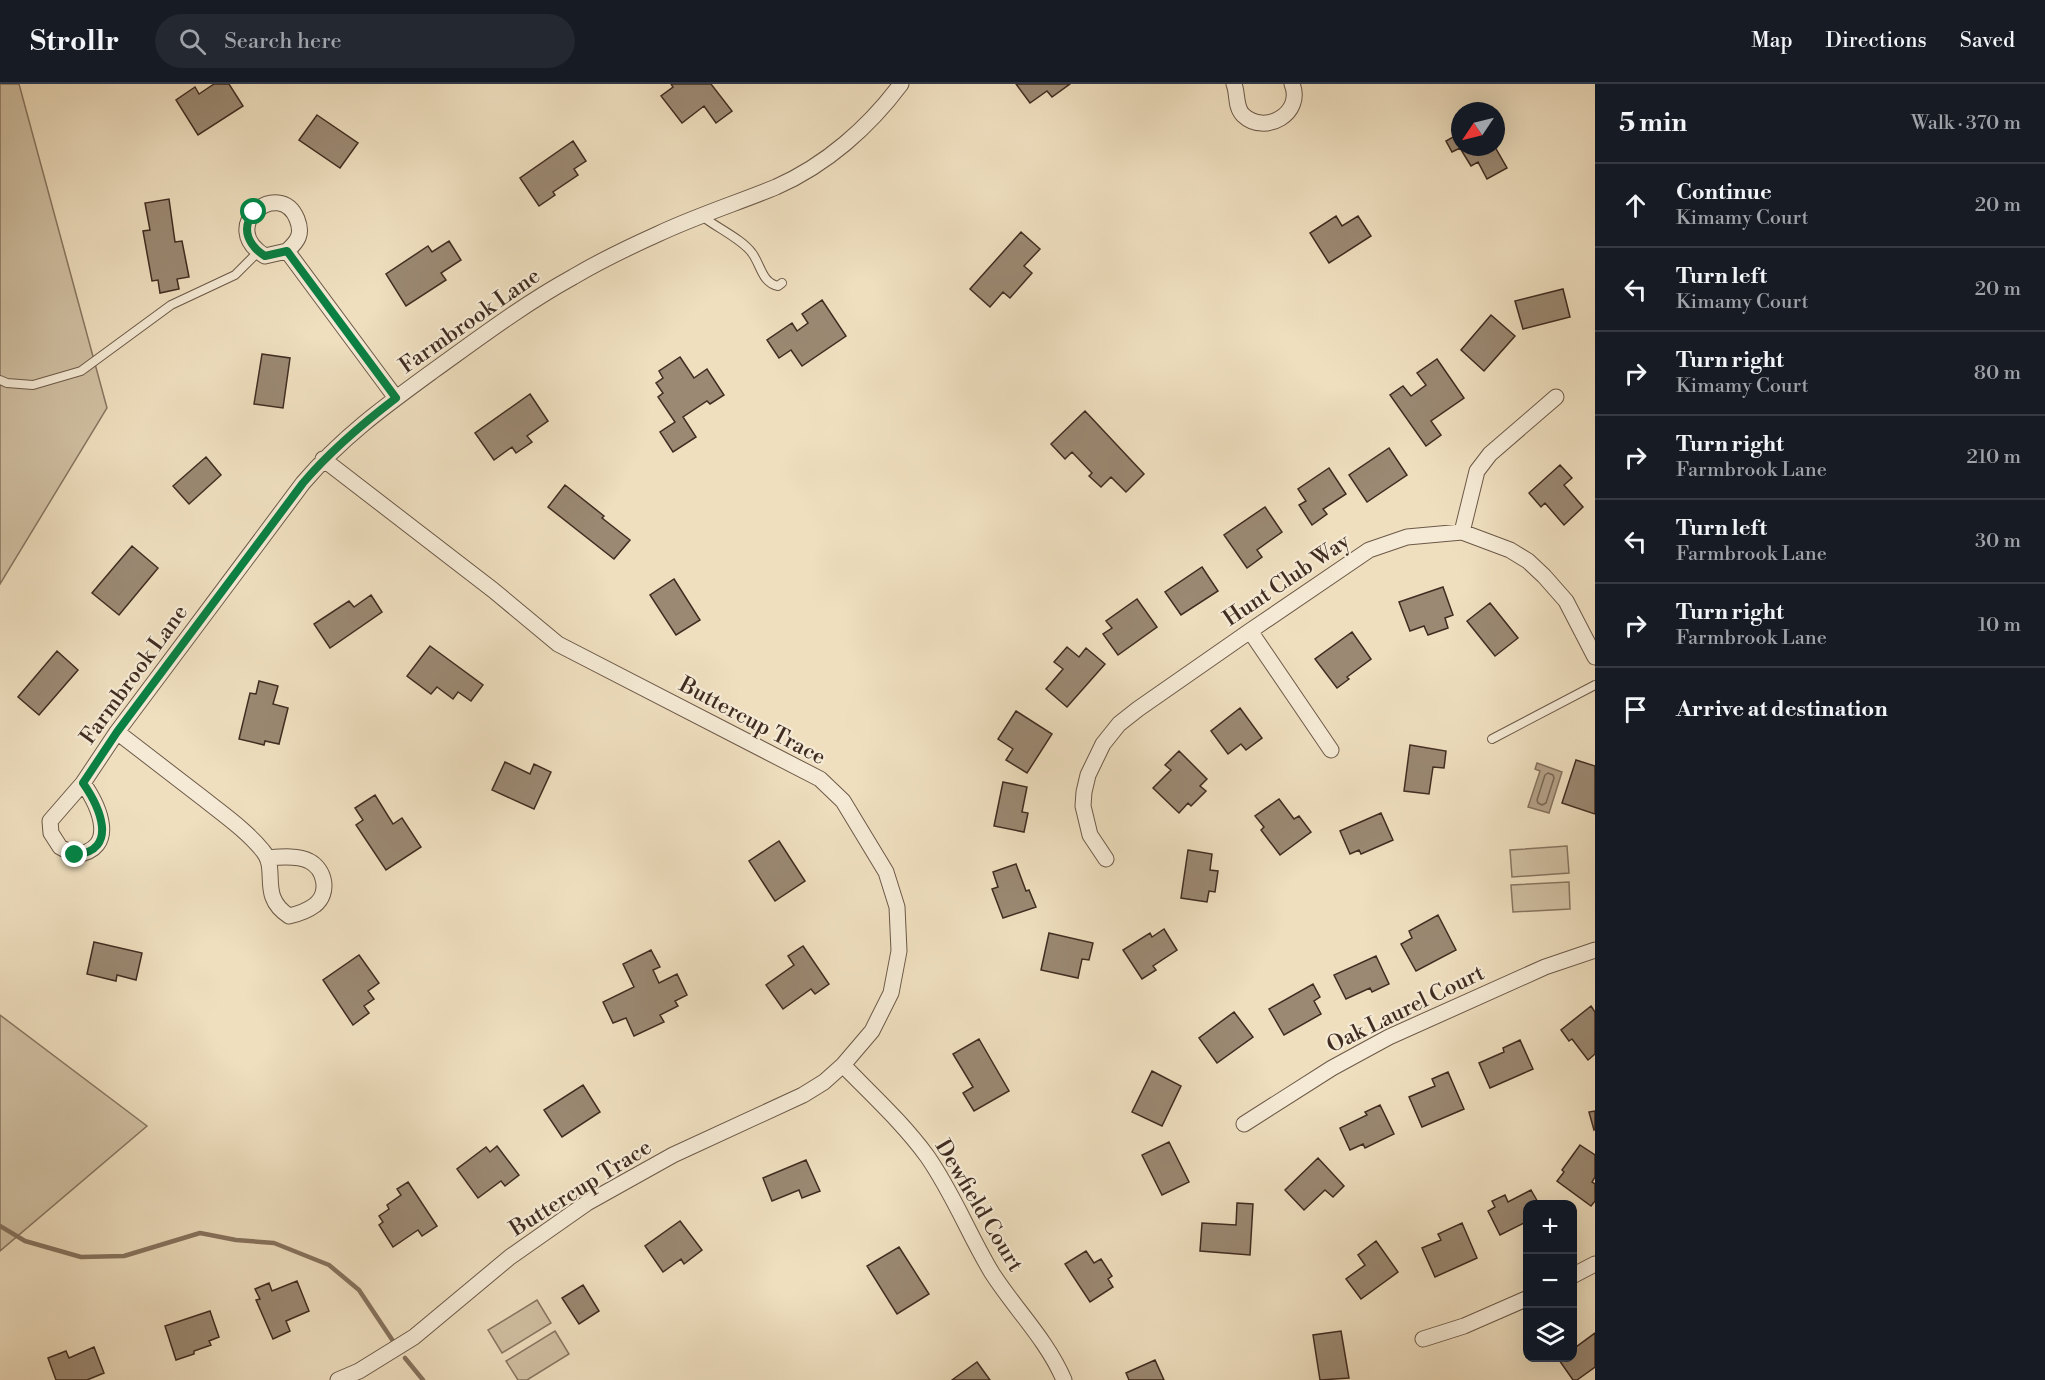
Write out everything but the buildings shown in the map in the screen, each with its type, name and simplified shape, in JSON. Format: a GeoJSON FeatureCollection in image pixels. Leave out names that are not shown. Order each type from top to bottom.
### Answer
{"type":"FeatureCollection","features":[{"type":"Feature","properties":{"kind":"street","name":"Farmbrook Lane"},"geometry":{"type":"LineString","coordinates":[[83,783],[94,798],[103,827],[102,838],[94,848],[75,855],[60,847],[51,833],[50,821],[83,783],[117,732],[303,483],[323,459],[353,430],[503,320],[573,276],[659,233],[778,186],[808,170],[842,147],[884,107],[901,84]]}},
{"type":"Feature","properties":{"kind":"street"},"geometry":{"type":"LineString","coordinates":[[1234,84],[1241,114],[1253,122],[1264,124],[1275,122],[1285,116],[1292,107],[1294,95],[1292,84]]}},
{"type":"Feature","properties":{"kind":"street"},"geometry":{"type":"LineString","coordinates":[[270,202],[279,202],[289,207],[296,216],[300,236],[287,251],[265,256],[258,252],[248,239],[248,222],[251,214],[270,202]]}},
{"type":"Feature","properties":{"kind":"street"},"geometry":{"type":"LineString","coordinates":[[287,251],[396,398]]}},
{"type":"Feature","properties":{"kind":"street"},"geometry":{"type":"LineString","coordinates":[[1462,532],[1477,471],[1498,446],[1556,397]]}},
{"type":"Feature","properties":{"kind":"street","name":"Buttercup Trace"},"geometry":{"type":"LineString","coordinates":[[323,459],[493,590],[558,644],[820,779],[843,801],[886,872],[897,907],[899,951],[891,993],[872,1031],[843,1065],[824,1082],[803,1095],[673,1155],[587,1203],[510,1257],[414,1337],[359,1371],[338,1380]]}},
{"type":"Feature","properties":{"kind":"street","name":"Hunt Club Way"},"geometry":{"type":"LineString","coordinates":[[1106,859],[1089,835],[1083,806],[1088,775],[1103,744],[1119,724],[1369,550],[1407,537],[1462,532],[1510,550],[1528,561],[1566,600],[1595,657]]}},
{"type":"Feature","properties":{"kind":"street"},"geometry":{"type":"LineString","coordinates":[[1250,631],[1331,750]]}},
{"type":"Feature","properties":{"kind":"street"},"geometry":{"type":"LineString","coordinates":[[117,732],[235,824],[265,852],[272,896],[281,911],[289,916],[318,902],[324,887],[323,875],[317,867],[307,860],[267,858]]}},
{"type":"Feature","properties":{"kind":"street","name":"Oak Laurel Court"},"geometry":{"type":"LineString","coordinates":[[1244,1124],[1332,1068],[1389,1037],[1545,967],[1595,950]]}},
{"type":"Feature","properties":{"kind":"street","name":"Dewfield Court"},"geometry":{"type":"LineString","coordinates":[[843,1065],[905,1128],[927,1156],[952,1195],[992,1272],[1045,1347],[1064,1380]]}},
{"type":"Feature","properties":{"kind":"street"},"geometry":{"type":"LineString","coordinates":[[1577,1273],[1595,1264]]}},
{"type":"Feature","properties":{"kind":"street"},"geometry":{"type":"LineString","coordinates":[[1423,1339],[1464,1326],[1523,1300]]}},
{"type":"Feature","properties":{"kind":"lane"},"geometry":{"type":"LineString","coordinates":[[702,216],[718,229],[742,242],[751,251],[765,279],[772,285],[778,286],[782,283]]}},
{"type":"Feature","properties":{"kind":"lane"},"geometry":{"type":"LineString","coordinates":[[0,380],[7,383],[33,384],[81,370],[171,305],[235,275],[258,252]]}},
{"type":"Feature","properties":{"kind":"lane"},"geometry":{"type":"LineString","coordinates":[[1492,739],[1595,685]]}},
{"type":"Feature","properties":{"kind":"shaded area"},"geometry":{"type":"Polygon","coordinates":[[[0,84],[19,84],[107,408],[0,584],[0,84]]]}},
{"type":"Feature","properties":{"kind":"shaded area"},"geometry":{"type":"Polygon","coordinates":[[[1567,846],[1569,873],[1512,877],[1510,850],[1567,846]]]}},
{"type":"Feature","properties":{"kind":"shaded area"},"geometry":{"type":"Polygon","coordinates":[[[1569,882],[1570,909],[1513,912],[1511,885],[1569,882]]]}},
{"type":"Feature","properties":{"kind":"shaded area"},"geometry":{"type":"Polygon","coordinates":[[[0,1015],[147,1126],[0,1251],[0,1015]]]}},
{"type":"Feature","properties":{"kind":"shaded area"},"geometry":{"type":"Polygon","coordinates":[[[537,1300],[551,1323],[502,1353],[488,1330],[537,1300]]]}},
{"type":"Feature","properties":{"kind":"shaded area"},"geometry":{"type":"Polygon","coordinates":[[[555,1331],[569,1354],[527,1380],[518,1380],[506,1361],[555,1331]]]}},
{"type":"Feature","properties":{"kind":"water"},"geometry":{"type":"Polygon","coordinates":[[[1537,763],[1562,772],[1549,813],[1528,807],[1540,771],[1535,769],[1537,763]]]}},
{"type":"Feature","properties":{"kind":"waterway"},"geometry":{"type":"LineString","coordinates":[[0,1226],[25,1241],[81,1257],[124,1256],[200,1233],[236,1240],[274,1243],[329,1265],[359,1290],[393,1341]]}},
{"type":"Feature","properties":{"kind":"waterway"},"geometry":{"type":"LineString","coordinates":[[405,1358],[423,1380]]}},
{"type":"Feature","properties":{"kind":"route"},"geometry":{"type":"LineString","coordinates":[[75,855],[94,848],[102,838],[103,827],[94,798],[83,783],[117,732],[323,459],[353,430],[396,398],[287,251],[265,256],[254,248],[248,239],[246,227],[254,212]]}}]}
